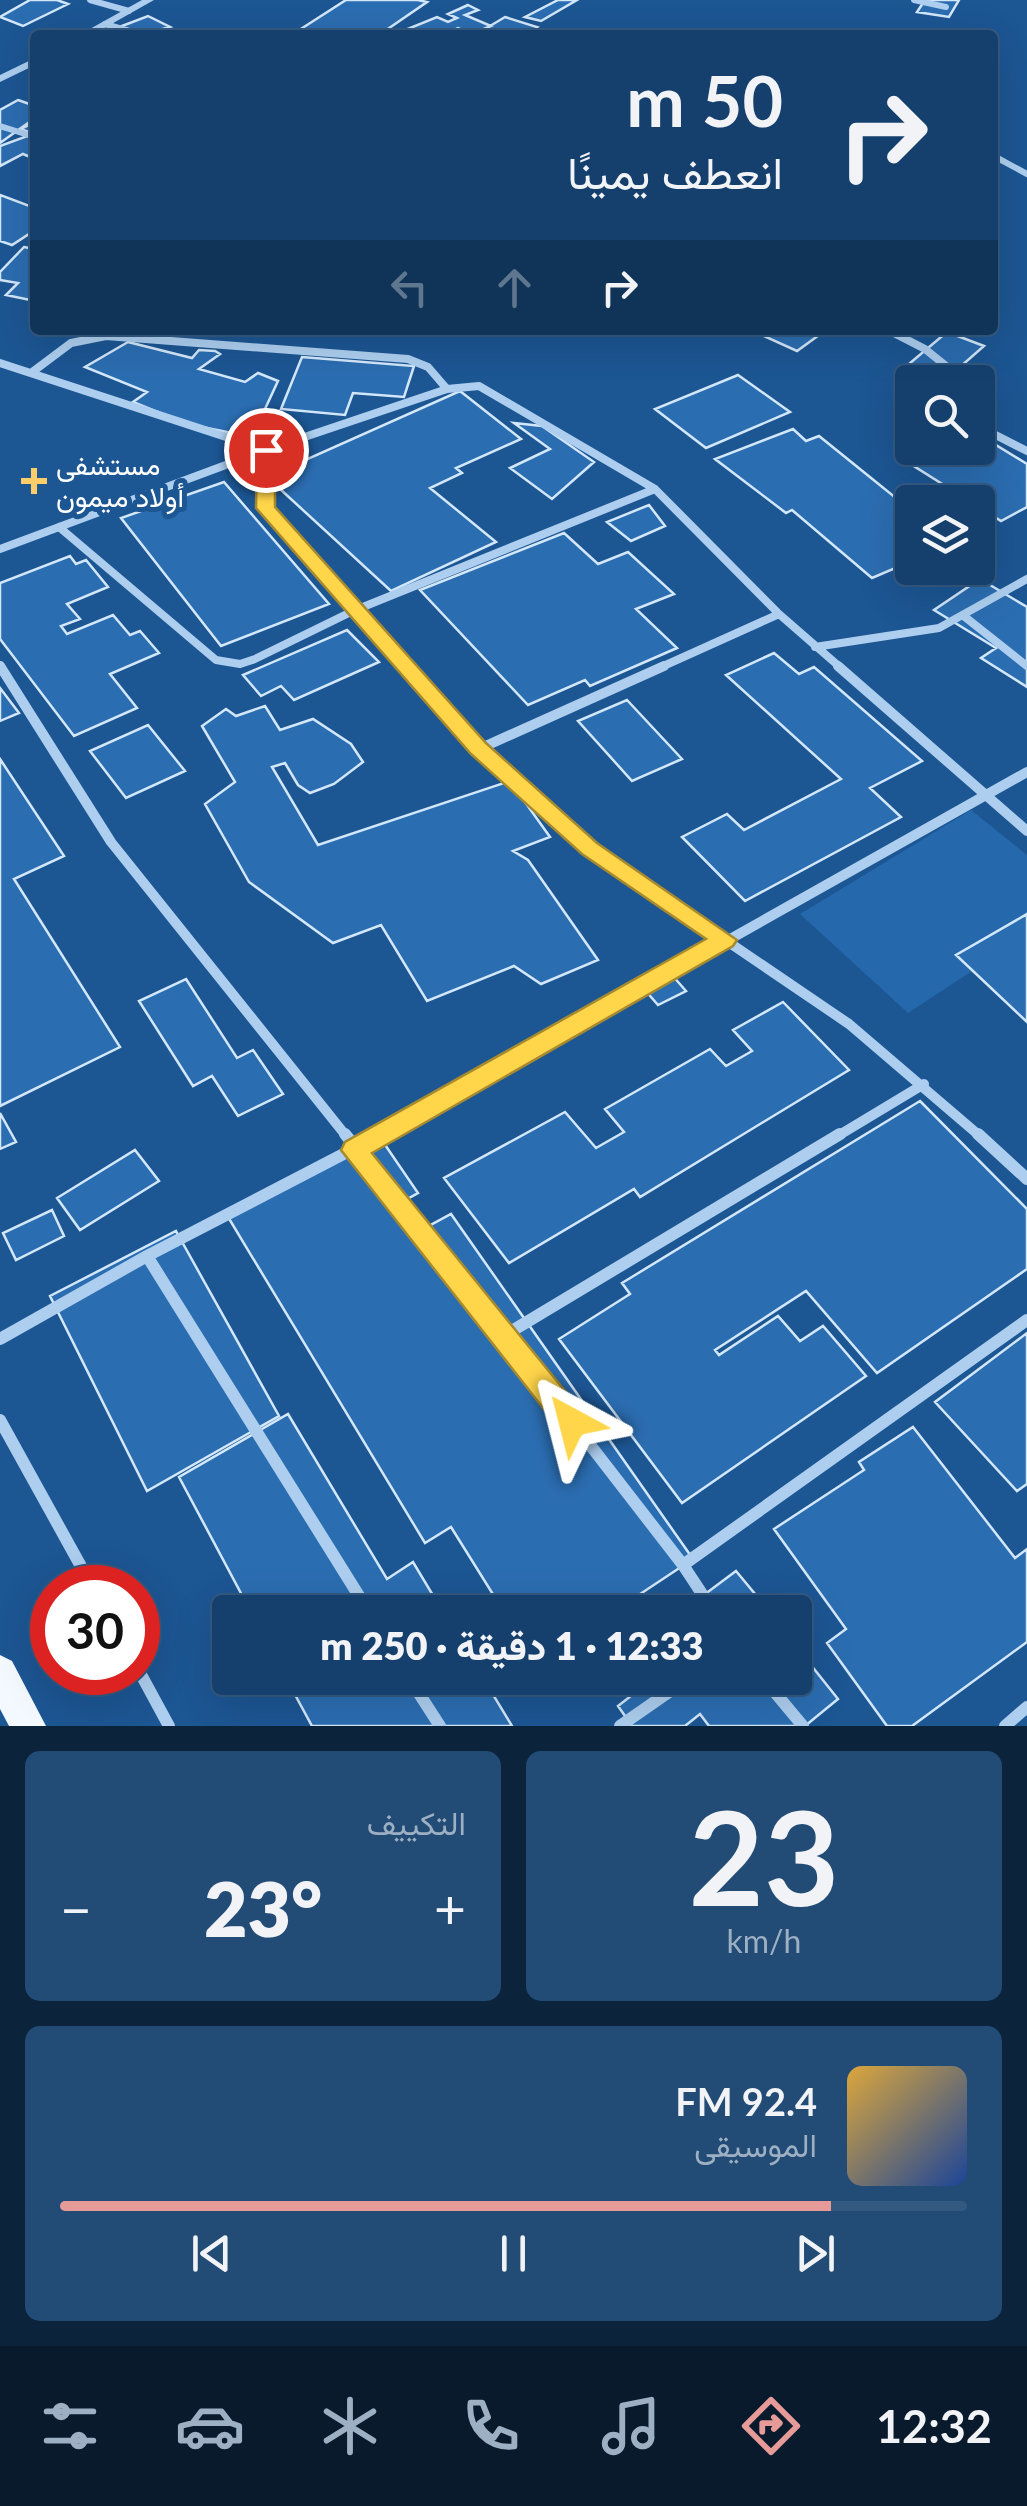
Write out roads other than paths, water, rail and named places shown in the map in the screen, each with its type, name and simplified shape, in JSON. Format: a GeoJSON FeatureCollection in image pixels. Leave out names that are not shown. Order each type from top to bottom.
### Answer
{"type":"FeatureCollection","features":[{"type":"Feature","properties":{"kind":"main road"},"geometry":{"type":"LineString","coordinates":[[0,1673],[28,1726]]}},
{"type":"Feature","properties":{"kind":"street"},"geometry":{"type":"LineString","coordinates":[[90,0],[129,11]]}},
{"type":"Feature","properties":{"kind":"street"},"geometry":{"type":"LineString","coordinates":[[94,30],[149,0]]}},
{"type":"Feature","properties":{"kind":"street"},"geometry":{"type":"LineString","coordinates":[[914,0],[946,8]]}},
{"type":"Feature","properties":{"kind":"street"},"geometry":{"type":"LineString","coordinates":[[105,24],[126,30]]}},
{"type":"Feature","properties":{"kind":"street"},"geometry":{"type":"LineString","coordinates":[[0,79],[30,64]]}},
{"type":"Feature","properties":{"kind":"street"},"geometry":{"type":"LineString","coordinates":[[0,126],[30,135]]}},
{"type":"Feature","properties":{"kind":"street"},"geometry":{"type":"LineString","coordinates":[[998,158],[1027,174]]}},
{"type":"Feature","properties":{"kind":"street"},"geometry":{"type":"LineString","coordinates":[[898,335],[945,365]]}},
{"type":"Feature","properties":{"kind":"street"},"geometry":{"type":"LineString","coordinates":[[31,373],[71,344],[106,336],[408,359],[428,367],[447,389]]}},
{"type":"Feature","properties":{"kind":"street"},"geometry":{"type":"LineString","coordinates":[[0,363],[266,450]]}},
{"type":"Feature","properties":{"kind":"street"},"geometry":{"type":"LineString","coordinates":[[0,549],[266,450],[447,389],[479,386],[655,489],[779,614],[1027,830]]}},
{"type":"Feature","properties":{"kind":"street"},"geometry":{"type":"LineString","coordinates":[[995,435],[1027,451]]}},
{"type":"Feature","properties":{"kind":"street"},"geometry":{"type":"LineString","coordinates":[[266,450],[266,508],[478,749],[590,848],[833,1013],[924,1084],[1027,1178]]}},
{"type":"Feature","properties":{"kind":"street"},"geometry":{"type":"LineString","coordinates":[[58,527],[216,660],[226,664],[256,658],[353,610],[655,489]]}},
{"type":"Feature","properties":{"kind":"street"},"geometry":{"type":"LineString","coordinates":[[815,646],[902,636],[964,617],[1027,579]]}},
{"type":"Feature","properties":{"kind":"street"},"geometry":{"type":"LineString","coordinates":[[1017,586],[1027,592]]}},
{"type":"Feature","properties":{"kind":"street"},"geometry":{"type":"LineString","coordinates":[[478,749],[779,614]]}},
{"type":"Feature","properties":{"kind":"street"},"geometry":{"type":"LineString","coordinates":[[964,617],[1027,666]]}},
{"type":"Feature","properties":{"kind":"street"},"geometry":{"type":"LineString","coordinates":[[0,665],[111,842],[505,1335],[703,1595]]}},
{"type":"Feature","properties":{"kind":"street"},"geometry":{"type":"LineString","coordinates":[[0,1339],[147,1256],[354,1150],[1027,772]]}},
{"type":"Feature","properties":{"kind":"street"},"geometry":{"type":"LineString","coordinates":[[505,1335],[924,1084]]}},
{"type":"Feature","properties":{"kind":"street"},"geometry":{"type":"LineString","coordinates":[[147,1256],[358,1595]]}},
{"type":"Feature","properties":{"kind":"street"},"geometry":{"type":"LineString","coordinates":[[684,1566],[1027,1320]]}},
{"type":"Feature","properties":{"kind":"street"},"geometry":{"type":"LineString","coordinates":[[0,1420],[79,1565]]}},
{"type":"Feature","properties":{"kind":"street"},"geometry":{"type":"LineString","coordinates":[[152,1695],[169,1726]]}},
{"type":"Feature","properties":{"kind":"street"},"geometry":{"type":"LineString","coordinates":[[421,1695],[440,1726]]}},
{"type":"Feature","properties":{"kind":"street"},"geometry":{"type":"LineString","coordinates":[[620,1726],[665,1695]]}},
{"type":"Feature","properties":{"kind":"street"},"geometry":{"type":"LineString","coordinates":[[777,1695],[803,1726]]}},
{"type":"Feature","properties":{"kind":"street"},"geometry":{"type":"LineString","coordinates":[[1006,1726],[1027,1707]]}},
{"type":"Feature","properties":{"kind":"place","name":"مستشفى أولاد ميمون"},"geometry":{"type":"Point","coordinates":[34,481]}}]}
